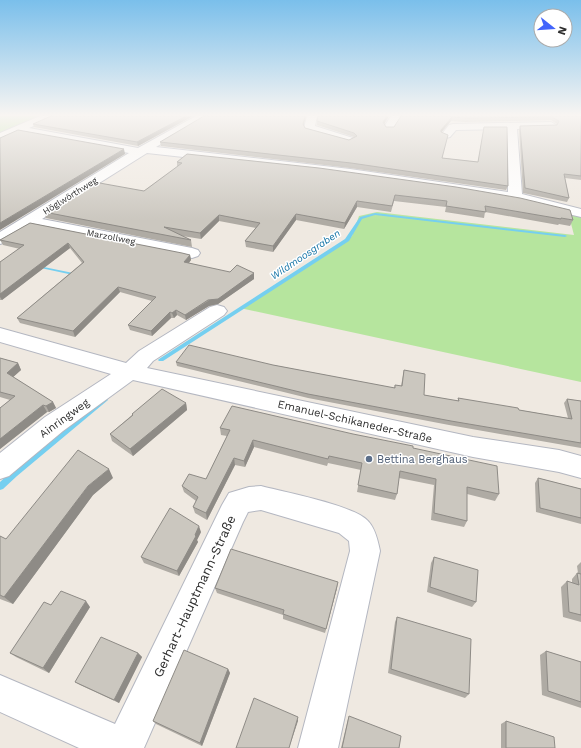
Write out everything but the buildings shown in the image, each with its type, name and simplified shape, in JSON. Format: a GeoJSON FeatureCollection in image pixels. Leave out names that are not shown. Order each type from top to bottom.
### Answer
{"type":"FeatureCollection","features":[{"type":"Feature","properties":{"kind":"street"},"geometry":{"type":"LineString","coordinates":[[143,151],[276,163],[374,175],[515,197],[581,213]]}},
{"type":"Feature","properties":{"kind":"street","name":"Höglwörthweg"},"geometry":{"type":"LineString","coordinates":[[0,239],[143,151]]}},
{"type":"Feature","properties":{"kind":"street"},"geometry":{"type":"LineString","coordinates":[[513,151],[515,197]]}},
{"type":"Feature","properties":{"kind":"street","name":"Marzollweg"},"geometry":{"type":"LineString","coordinates":[[30,221],[192,253]]}},
{"type":"Feature","properties":{"kind":"street","name":"Ainringweg"},"geometry":{"type":"LineString","coordinates":[[0,468],[54,424],[130,372],[146,356],[217,311]]}},
{"type":"Feature","properties":{"kind":"street"},"geometry":{"type":"LineString","coordinates":[[0,335],[130,372]]}},
{"type":"Feature","properties":{"kind":"street","name":"Emanuel-Schikaneder-Straße"},"geometry":{"type":"LineString","coordinates":[[130,372],[473,447],[559,461],[581,467]]}},
{"type":"Feature","properties":{"kind":"street","name":"Gerhart-Hauptmann-Straße"},"geometry":{"type":"LineString","coordinates":[[0,693],[124,748],[232,514],[239,502],[250,498],[261,498],[346,522],[356,528],[363,537],[364,551],[318,748]]}},
{"type":"Feature","properties":{"kind":"green space"},"geometry":{"type":"Polygon","coordinates":[[[377,212],[574,235],[568,212],[581,215],[581,382],[240,308],[352,236],[359,216],[377,212]]]}},
{"type":"Feature","properties":{"kind":"waterway","name":"Wildmoosgraben"},"geometry":{"type":"LineString","coordinates":[[161,360],[347,240],[361,218],[375,214],[398,216],[565,236]]}},
{"type":"Feature","properties":{"kind":"waterway","name":"Wildmoosgraben"},"geometry":{"type":"LineString","coordinates":[[36,266],[78,275]]}},
{"type":"Feature","properties":{"kind":"waterway","name":"Wildmoosgraben"},"geometry":{"type":"LineString","coordinates":[[0,487],[105,400]]}},
{"type":"Feature","properties":{"kind":"place","name":"Bettina Berghaus"},"geometry":{"type":"Point","coordinates":[369,459]}}]}
